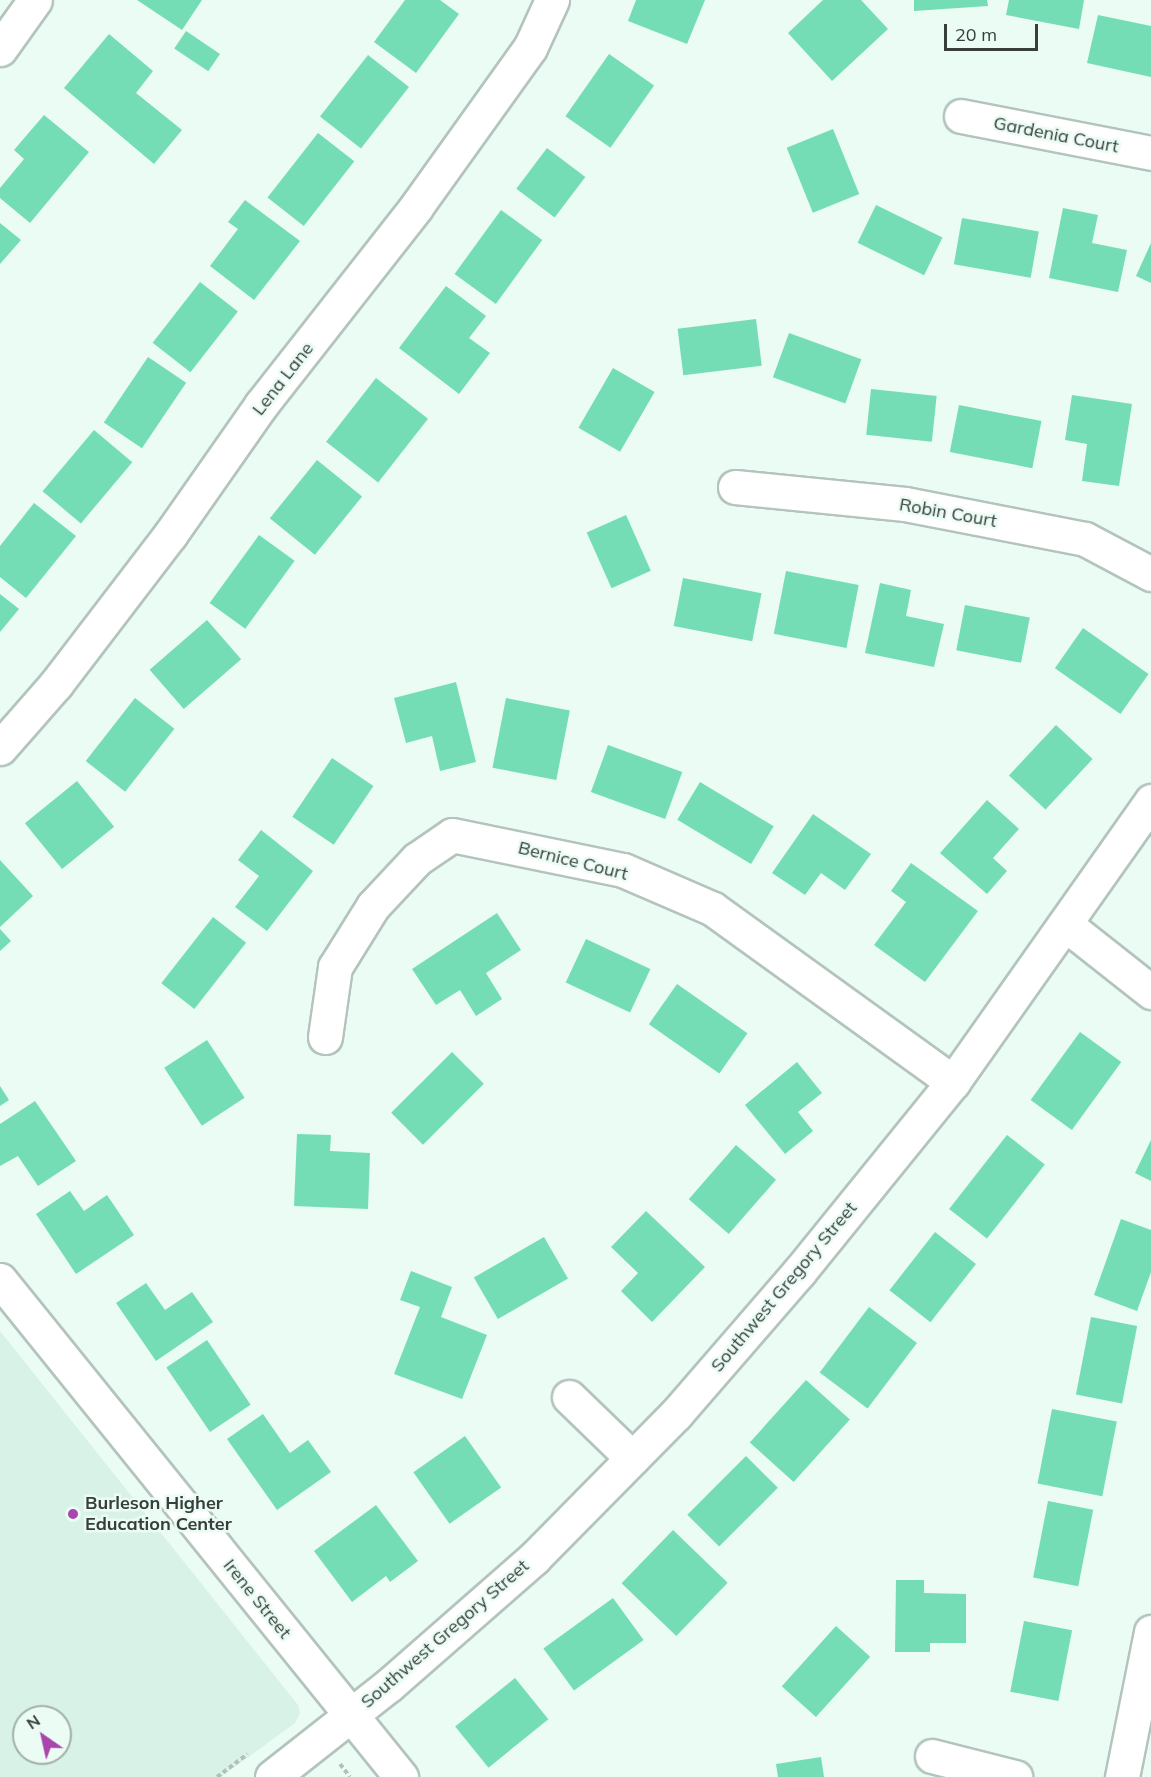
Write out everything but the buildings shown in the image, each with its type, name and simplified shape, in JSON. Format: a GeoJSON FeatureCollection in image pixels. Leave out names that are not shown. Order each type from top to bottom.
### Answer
{"type":"FeatureCollection","features":[{"type":"Feature","properties":{"kind":"street"},"geometry":{"type":"LineString","coordinates":[[0,49],[34,0]]}},
{"type":"Feature","properties":{"kind":"street","name":"Lena Lane"},"geometry":{"type":"LineString","coordinates":[[0,748],[56,684],[171,535],[261,405],[417,207],[530,48],[552,0]]}},
{"type":"Feature","properties":{"kind":"street","name":"Gardenia Court"},"geometry":{"type":"LineString","coordinates":[[961,116],[1151,153]]}},
{"type":"Feature","properties":{"kind":"street","name":"Robin Court"},"geometry":{"type":"LineString","coordinates":[[735,487],[905,504],[1085,539],[1151,574]]}},
{"type":"Feature","properties":{"kind":"street","name":"Southwest Gregory Street"},"geometry":{"type":"LineString","coordinates":[[272,1777],[351,1715],[534,1558],[632,1458],[800,1272],[953,1082],[1151,801]]}},
{"type":"Feature","properties":{"kind":"street","name":"Bernice Court"},"geometry":{"type":"LineString","coordinates":[[325,1037],[335,968],[373,906],[417,859],[452,835],[623,870],[713,909],[953,1082]]}},
{"type":"Feature","properties":{"kind":"street"},"geometry":{"type":"LineString","coordinates":[[1065,924],[1151,992]]}},
{"type":"Feature","properties":{"kind":"street","name":"Irene Street"},"geometry":{"type":"LineString","coordinates":[[0,1281],[401,1777]]}},
{"type":"Feature","properties":{"kind":"street"},"geometry":{"type":"LineString","coordinates":[[568,1397],[632,1458]]}},
{"type":"Feature","properties":{"kind":"street"},"geometry":{"type":"LineString","coordinates":[[1122,1777],[1151,1632]]}},
{"type":"Feature","properties":{"kind":"street"},"geometry":{"type":"LineString","coordinates":[[932,1756],[1015,1777]]}},
{"type":"Feature","properties":{"kind":"path"},"geometry":{"type":"LineString","coordinates":[[341,1766],[350,1777]]}},
{"type":"Feature","properties":{"kind":"shaded area","name":"Burleson Higher Education Center"},"geometry":{"type":"Polygon","coordinates":[[[0,1331],[298,1705],[300,1713],[295,1723],[221,1777],[0,1777],[0,1331]]]}},
{"type":"Feature","properties":{"kind":"place","name":"Burleson Higher Education Center"},"geometry":{"type":"Point","coordinates":[73,1514]}}]}
